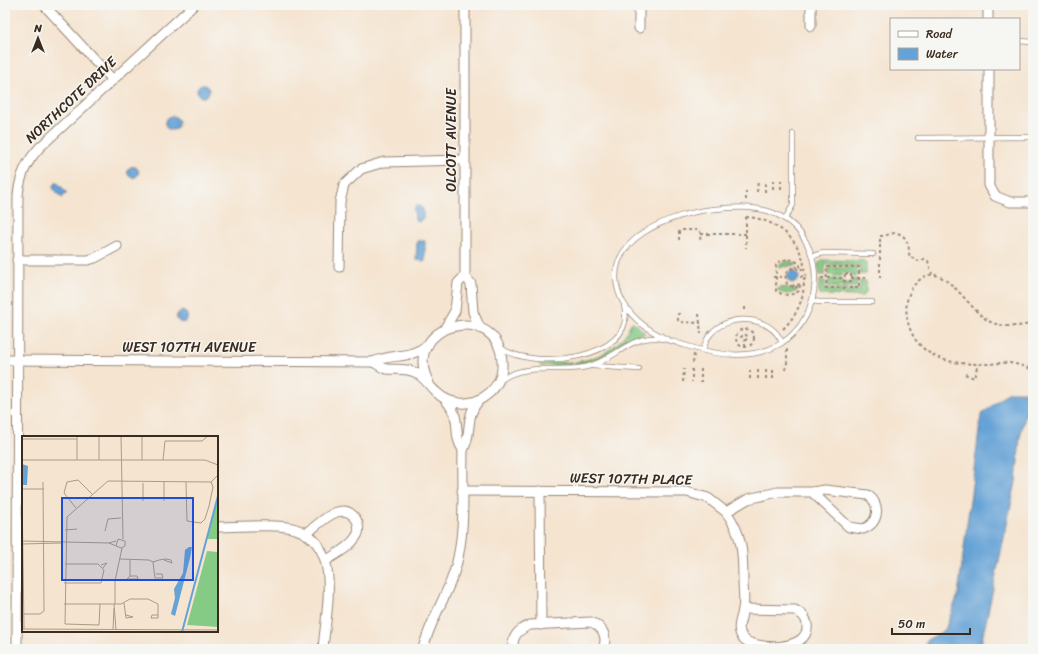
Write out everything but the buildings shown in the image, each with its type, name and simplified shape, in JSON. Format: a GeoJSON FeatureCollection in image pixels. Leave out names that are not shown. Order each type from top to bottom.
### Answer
{"type":"FeatureCollection","features":[{"type":"Feature","properties":{"kind":"street"},"geometry":{"type":"LineString","coordinates":[[44,5],[113,80]]}},
{"type":"Feature","properties":{"kind":"street","name":"NORTHCOTE DRIVE"},"geometry":{"type":"LineString","coordinates":[[17,649],[20,525],[17,360],[18,196],[25,167],[40,147],[194,5]]}},
{"type":"Feature","properties":{"kind":"street","name":"OLCOTT AVENUE"},"geometry":{"type":"LineString","coordinates":[[465,5],[465,276],[471,284],[473,312],[480,328]]}},
{"type":"Feature","properties":{"kind":"street"},"geometry":{"type":"LineString","coordinates":[[639,5],[639,28]]}},
{"type":"Feature","properties":{"kind":"street"},"geometry":{"type":"LineString","coordinates":[[811,5],[811,26]]}},
{"type":"Feature","properties":{"kind":"street"},"geometry":{"type":"LineString","coordinates":[[988,5],[988,18]]}},
{"type":"Feature","properties":{"kind":"street"},"geometry":{"type":"LineString","coordinates":[[989,70],[989,185],[995,196],[1010,202],[1033,202]]}},
{"type":"Feature","properties":{"kind":"street"},"geometry":{"type":"LineString","coordinates":[[339,267],[340,202],[344,185],[361,169],[384,162],[464,160]]}},
{"type":"Feature","properties":{"kind":"street"},"geometry":{"type":"LineString","coordinates":[[17,260],[88,260],[95,258],[117,246]]}},
{"type":"Feature","properties":{"kind":"street","name":"OLCOTT AVENUE"},"geometry":{"type":"LineString","coordinates":[[444,329],[455,311],[458,283],[465,276]]}},
{"type":"Feature","properties":{"kind":"street"},"geometry":{"type":"LineString","coordinates":[[423,649],[431,624],[456,567],[461,534],[462,491],[462,450],[457,440],[454,412],[445,399],[437,393],[429,383],[425,374],[424,362],[428,345],[436,335],[444,329],[465,324],[480,328],[492,337],[498,346],[503,364],[498,382],[490,392],[479,400],[472,410],[468,440],[462,450]]}},
{"type":"Feature","properties":{"kind":"street","name":"WEST 107TH AVENUE"},"geometry":{"type":"LineString","coordinates":[[5,360],[373,362],[385,357],[411,355],[428,345]]}},
{"type":"Feature","properties":{"kind":"street","name":"WEST 107TH AVENUE"},"geometry":{"type":"LineString","coordinates":[[373,362],[386,369],[402,369],[414,372],[429,383]]}},
{"type":"Feature","properties":{"kind":"street"},"geometry":{"type":"LineString","coordinates":[[445,399],[460,403],[479,400]]}},
{"type":"Feature","properties":{"kind":"street"},"geometry":{"type":"LineString","coordinates":[[726,512],[748,499],[768,493],[812,492],[825,490],[868,496],[874,501],[877,509],[874,521],[863,529],[849,526],[812,492]]}},
{"type":"Feature","properties":{"kind":"street","name":"WEST 107TH PLACE"},"geometry":{"type":"LineString","coordinates":[[462,491],[687,492],[708,498],[726,512],[736,526],[742,543],[743,609],[739,624],[740,633],[745,640],[752,644],[789,645],[799,642],[805,635],[806,620],[800,612],[795,610],[743,609]]}},
{"type":"Feature","properties":{"kind":"street"},"geometry":{"type":"LineString","coordinates":[[540,491],[541,625]]}},
{"type":"Feature","properties":{"kind":"street"},"geometry":{"type":"LineString","coordinates":[[306,534],[337,512],[346,512],[353,516],[358,526],[356,538],[326,560]]}},
{"type":"Feature","properties":{"kind":"street"},"geometry":{"type":"LineString","coordinates":[[218,527],[286,527],[306,534],[318,545],[326,560],[329,576],[323,649]]}},
{"type":"Feature","properties":{"kind":"street"},"geometry":{"type":"LineString","coordinates":[[513,649],[515,635],[521,629],[530,625],[591,622],[598,625],[604,635],[605,641],[602,649]]}},
{"type":"Feature","properties":{"kind":"lane"},"geometry":{"type":"LineString","coordinates":[[1020,41],[1033,42]]}},
{"type":"Feature","properties":{"kind":"lane"},"geometry":{"type":"LineString","coordinates":[[785,219],[792,208],[793,134]]}},
{"type":"Feature","properties":{"kind":"lane"},"geometry":{"type":"LineString","coordinates":[[918,138],[1033,137]]}},
{"type":"Feature","properties":{"kind":"lane"},"geometry":{"type":"LineString","coordinates":[[498,346],[513,355],[536,358],[573,358],[595,352],[610,343],[621,332],[626,315],[616,279],[621,257],[631,243],[655,226],[689,213],[730,207],[760,208],[785,219],[799,232],[812,256],[815,274],[812,301],[800,326],[782,343],[763,352],[752,354],[723,354],[703,350],[667,339],[653,338],[637,340],[607,359],[591,366],[571,370],[523,371],[508,375],[498,382]]}},
{"type":"Feature","properties":{"kind":"lane"},"geometry":{"type":"LineString","coordinates":[[812,256],[824,253],[873,254]]}},
{"type":"Feature","properties":{"kind":"lane"},"geometry":{"type":"LineString","coordinates":[[622,299],[628,311],[640,322],[667,339]]}},
{"type":"Feature","properties":{"kind":"lane"},"geometry":{"type":"LineString","coordinates":[[812,301],[872,302]]}},
{"type":"Feature","properties":{"kind":"lane"},"geometry":{"type":"LineString","coordinates":[[703,350],[708,337],[713,331],[726,324],[739,321],[756,321],[769,326],[778,334],[782,343]]}},
{"type":"Feature","properties":{"kind":"lane"},"geometry":{"type":"LineString","coordinates":[[591,366],[639,369]]}},
{"type":"Feature","properties":{"kind":"path"},"geometry":{"type":"LineString","coordinates":[[757,192],[758,180]]}},
{"type":"Feature","properties":{"kind":"path"},"geometry":{"type":"LineString","coordinates":[[765,180],[765,192]]}},
{"type":"Feature","properties":{"kind":"path"},"geometry":{"type":"LineString","coordinates":[[773,180],[773,192]]}},
{"type":"Feature","properties":{"kind":"path"},"geometry":{"type":"LineString","coordinates":[[781,180],[781,192]]}},
{"type":"Feature","properties":{"kind":"path"},"geometry":{"type":"LineString","coordinates":[[746,192],[746,203]]}},
{"type":"Feature","properties":{"kind":"path"},"geometry":{"type":"LineString","coordinates":[[746,211],[746,248]]}},
{"type":"Feature","properties":{"kind":"path"},"geometry":{"type":"LineString","coordinates":[[746,217],[758,218],[770,222],[788,234],[801,256],[804,270],[804,275],[801,277],[804,280],[803,296],[799,308],[793,318],[783,329]]}},
{"type":"Feature","properties":{"kind":"path"},"geometry":{"type":"LineString","coordinates":[[680,239],[679,232],[681,230],[698,230],[701,234],[746,234]]}},
{"type":"Feature","properties":{"kind":"path"},"geometry":{"type":"LineString","coordinates":[[700,240],[701,234]]}},
{"type":"Feature","properties":{"kind":"path"},"geometry":{"type":"LineString","coordinates":[[880,278],[880,236],[895,234],[902,236],[907,242],[909,256],[918,261],[924,259],[927,260],[932,274]]}},
{"type":"Feature","properties":{"kind":"path"},"geometry":{"type":"LineString","coordinates":[[799,269],[800,264],[794,260],[782,260],[776,264],[776,291],[781,294],[794,294],[799,290],[799,286]]}},
{"type":"Feature","properties":{"kind":"path"},"geometry":{"type":"LineString","coordinates":[[826,267],[859,267],[859,288],[826,288],[826,278],[826,267]]}},
{"type":"Feature","properties":{"kind":"path"},"geometry":{"type":"LineString","coordinates":[[804,270],[796,270],[791,268],[786,271],[784,277],[787,284],[792,287],[795,288],[804,284]]}},
{"type":"Feature","properties":{"kind":"path"},"geometry":{"type":"LineString","coordinates":[[820,278],[845,278],[845,274],[851,274],[851,278],[866,278]]}},
{"type":"Feature","properties":{"kind":"path"},"geometry":{"type":"LineString","coordinates":[[1033,323],[1015,326],[990,322],[973,308],[940,275],[932,274],[918,281],[908,295],[906,312],[912,333],[922,348],[934,357],[954,363],[1010,363],[1033,370]]}},
{"type":"Feature","properties":{"kind":"path"},"geometry":{"type":"LineString","coordinates":[[773,277],[784,277]]}},
{"type":"Feature","properties":{"kind":"path"},"geometry":{"type":"LineString","coordinates":[[745,307],[745,314]]}},
{"type":"Feature","properties":{"kind":"path"},"geometry":{"type":"LineString","coordinates":[[680,314],[678,314],[678,319],[680,322],[701,323]]}},
{"type":"Feature","properties":{"kind":"path"},"geometry":{"type":"LineString","coordinates":[[699,314],[702,335]]}},
{"type":"Feature","properties":{"kind":"path"},"geometry":{"type":"LineString","coordinates":[[745,324],[745,334],[748,337],[745,341],[745,350]]}},
{"type":"Feature","properties":{"kind":"path"},"geometry":{"type":"LineString","coordinates":[[745,328],[738,332],[736,338],[737,343],[745,347]]}},
{"type":"Feature","properties":{"kind":"path"},"geometry":{"type":"LineString","coordinates":[[745,328],[752,332],[754,338],[752,343],[745,347]]}},
{"type":"Feature","properties":{"kind":"path"},"geometry":{"type":"LineString","coordinates":[[745,334],[741,337],[745,341]]}},
{"type":"Feature","properties":{"kind":"path"},"geometry":{"type":"LineString","coordinates":[[785,370],[787,363],[787,345]]}},
{"type":"Feature","properties":{"kind":"path"},"geometry":{"type":"LineString","coordinates":[[693,363],[694,352]]}},
{"type":"Feature","properties":{"kind":"path"},"geometry":{"type":"LineString","coordinates":[[965,374],[974,378],[978,364]]}},
{"type":"Feature","properties":{"kind":"path"},"geometry":{"type":"LineString","coordinates":[[684,369],[684,382]]}},
{"type":"Feature","properties":{"kind":"path"},"geometry":{"type":"LineString","coordinates":[[692,369],[692,382]]}},
{"type":"Feature","properties":{"kind":"path"},"geometry":{"type":"LineString","coordinates":[[701,369],[701,383]]}},
{"type":"Feature","properties":{"kind":"path"},"geometry":{"type":"LineString","coordinates":[[750,370],[750,382]]}},
{"type":"Feature","properties":{"kind":"path"},"geometry":{"type":"LineString","coordinates":[[758,370],[758,382]]}},
{"type":"Feature","properties":{"kind":"path"},"geometry":{"type":"LineString","coordinates":[[766,370],[766,382]]}},
{"type":"Feature","properties":{"kind":"path"},"geometry":{"type":"LineString","coordinates":[[773,370],[773,382]]}},
{"type":"Feature","properties":{"kind":"green space"},"geometry":{"type":"Polygon","coordinates":[[[822,260],[864,261],[866,263],[866,274],[860,274],[860,266],[825,265],[825,275],[820,275],[818,264],[822,260]]]}},
{"type":"Feature","properties":{"kind":"green space"},"geometry":{"type":"Polygon","coordinates":[[[788,261],[798,264],[784,266],[781,268],[778,265],[788,261]]]}},
{"type":"Feature","properties":{"kind":"green space"},"geometry":{"type":"Polygon","coordinates":[[[828,268],[857,268],[857,276],[853,276],[852,273],[843,273],[841,276],[828,275],[828,268]]]}},
{"type":"Feature","properties":{"kind":"green space"},"geometry":{"type":"Polygon","coordinates":[[[832,279],[841,279],[843,283],[852,283],[853,280],[857,279],[857,287],[828,287],[828,281],[832,279]]]}},
{"type":"Feature","properties":{"kind":"green space"},"geometry":{"type":"Polygon","coordinates":[[[819,281],[825,281],[825,290],[860,290],[860,281],[866,281],[866,293],[862,296],[821,295],[819,292],[819,281]]]}},
{"type":"Feature","properties":{"kind":"green space"},"geometry":{"type":"Polygon","coordinates":[[[781,287],[783,289],[785,287],[792,290],[798,290],[790,294],[785,294],[777,290],[781,287]]]}},
{"type":"Feature","properties":{"kind":"green space"},"geometry":{"type":"Polygon","coordinates":[[[633,322],[645,333],[629,338],[611,352],[598,359],[575,365],[575,362],[593,358],[616,345],[633,322]]]}},
{"type":"Feature","properties":{"kind":"green space"},"geometry":{"type":"Polygon","coordinates":[[[540,362],[572,362],[572,365],[540,366],[540,362]]]}},
{"type":"Feature","properties":{"kind":"water"},"geometry":{"type":"Polygon","coordinates":[[[205,85],[208,86],[208,96],[201,97],[198,96],[197,89],[198,86],[205,85]]]}},
{"type":"Feature","properties":{"kind":"water"},"geometry":{"type":"Polygon","coordinates":[[[169,116],[175,116],[179,120],[179,126],[175,130],[169,130],[165,126],[165,120],[169,116]]]}},
{"type":"Feature","properties":{"kind":"water"},"geometry":{"type":"Polygon","coordinates":[[[133,166],[137,168],[139,172],[137,176],[133,178],[129,176],[127,172],[129,168],[133,166]]]}},
{"type":"Feature","properties":{"kind":"water"},"geometry":{"type":"Polygon","coordinates":[[[57,182],[67,193],[62,198],[52,187],[57,182]]]}},
{"type":"Feature","properties":{"kind":"water"},"geometry":{"type":"Polygon","coordinates":[[[416,206],[420,206],[423,209],[423,218],[419,222],[415,220],[414,209],[416,206]]]}},
{"type":"Feature","properties":{"kind":"water"},"geometry":{"type":"Polygon","coordinates":[[[417,241],[425,241],[425,261],[416,260],[417,241]]]}},
{"type":"Feature","properties":{"kind":"water"},"geometry":{"type":"Polygon","coordinates":[[[793,271],[797,273],[799,277],[797,281],[793,283],[789,281],[787,277],[789,273],[793,271]]]}},
{"type":"Feature","properties":{"kind":"water"},"geometry":{"type":"Polygon","coordinates":[[[182,311],[186,313],[188,317],[186,321],[182,323],[178,321],[176,317],[178,313],[182,311]]]}},
{"type":"Feature","properties":{"kind":"water"},"geometry":{"type":"Polygon","coordinates":[[[1008,392],[1031,392],[1020,437],[1016,482],[980,649],[923,649],[927,640],[945,630],[958,595],[981,415],[1008,392]]]}}]}
